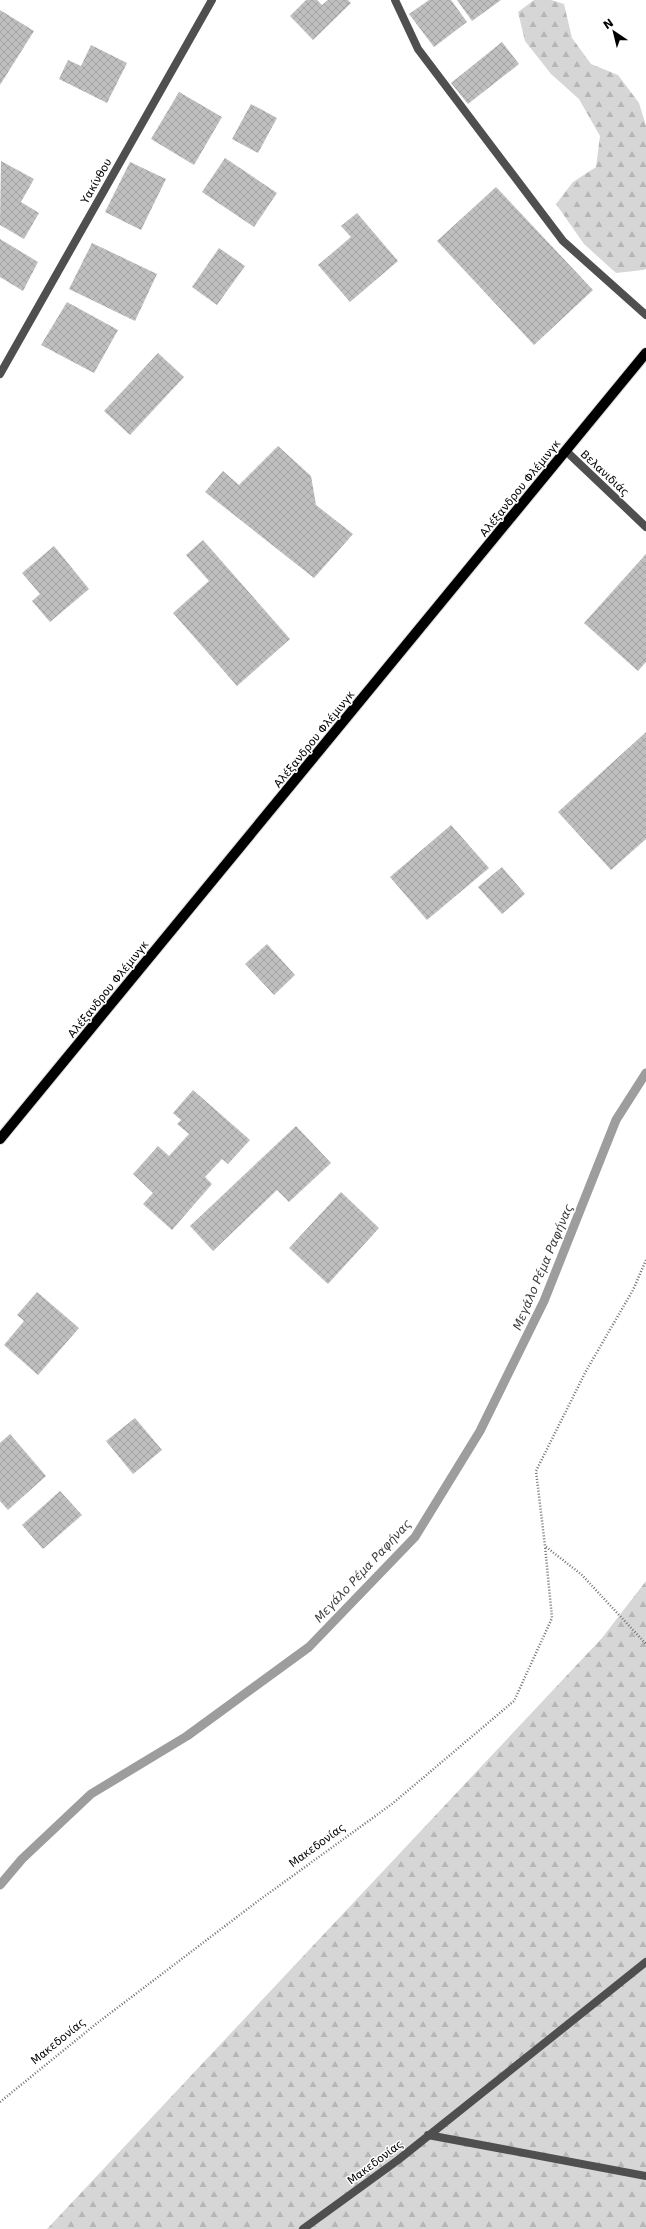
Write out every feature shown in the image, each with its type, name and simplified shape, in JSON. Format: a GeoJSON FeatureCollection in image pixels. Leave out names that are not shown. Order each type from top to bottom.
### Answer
{"type":"FeatureCollection","features":[{"type":"Feature","properties":{"kind":"main road","name":"Αλέξανδρου Φλέμινγκ"},"geometry":{"type":"LineString","coordinates":[[0,1139],[646,353]]}},
{"type":"Feature","properties":{"kind":"street","name":"Υακίνθου"},"geometry":{"type":"LineString","coordinates":[[0,374],[212,0]]}},
{"type":"Feature","properties":{"kind":"street"},"geometry":{"type":"LineString","coordinates":[[396,0],[418,49],[563,240],[646,315]]}},
{"type":"Feature","properties":{"kind":"street","name":"Βελανιδιάς"},"geometry":{"type":"LineString","coordinates":[[566,452],[646,527]]}},
{"type":"Feature","properties":{"kind":"street","name":"Μακεδονίας"},"geometry":{"type":"LineString","coordinates":[[303,2229],[398,2160],[646,1962]]}},
{"type":"Feature","properties":{"kind":"street"},"geometry":{"type":"LineString","coordinates":[[428,2135],[646,2176]]}},
{"type":"Feature","properties":{"kind":"path","name":"Μακεδονίας"},"geometry":{"type":"LineString","coordinates":[[0,2102],[96,2024],[252,1906],[392,1804],[514,1701],[552,1618],[536,1471],[586,1371],[633,1290],[646,1260]]}},
{"type":"Feature","properties":{"kind":"path"},"geometry":{"type":"LineString","coordinates":[[545,1546],[582,1575],[646,1644]]}},
{"type":"Feature","properties":{"kind":"green space"},"geometry":{"type":"Polygon","coordinates":[[[534,0],[551,0],[564,4],[572,38],[591,64],[618,75],[639,103],[646,126],[646,269],[616,273],[584,244],[556,204],[573,182],[596,167],[600,136],[579,99],[551,74],[525,41],[518,12],[534,0]]]}},
{"type":"Feature","properties":{"kind":"green space"},"geometry":{"type":"Polygon","coordinates":[[[646,1581],[646,2229],[47,2229],[602,1638],[646,1581]]]}},
{"type":"Feature","properties":{"kind":"building"},"geometry":{"type":"Polygon","coordinates":[[[306,0],[317,0],[322,5],[328,0],[348,0],[351,3],[313,40],[290,16],[306,0]]]}},
{"type":"Feature","properties":{"kind":"building"},"geometry":{"type":"Polygon","coordinates":[[[429,0],[451,0],[467,22],[434,47],[409,14],[429,0]]]}},
{"type":"Feature","properties":{"kind":"building"},"geometry":{"type":"Polygon","coordinates":[[[457,0],[501,0],[472,21],[457,0]]]}},
{"type":"Feature","properties":{"kind":"building"},"geometry":{"type":"Polygon","coordinates":[[[0,10],[34,31],[0,85],[0,10]]]}},
{"type":"Feature","properties":{"kind":"building"},"geometry":{"type":"Polygon","coordinates":[[[502,42],[519,64],[468,104],[451,83],[502,42]]]}},
{"type":"Feature","properties":{"kind":"building"},"geometry":{"type":"Polygon","coordinates":[[[91,45],[127,63],[107,103],[59,79],[68,60],[81,66],[91,45]]]}},
{"type":"Feature","properties":{"kind":"building"},"geometry":{"type":"Polygon","coordinates":[[[179,92],[222,117],[194,165],[151,139],[179,92]]]}},
{"type":"Feature","properties":{"kind":"building"},"geometry":{"type":"Polygon","coordinates":[[[251,104],[277,118],[258,153],[232,139],[251,104]]]}},
{"type":"Feature","properties":{"kind":"building"},"geometry":{"type":"Polygon","coordinates":[[[225,158],[277,193],[254,227],[202,192],[225,158]]]}},
{"type":"Feature","properties":{"kind":"building"},"geometry":{"type":"Polygon","coordinates":[[[1,161],[34,179],[21,202],[39,213],[24,239],[0,225],[1,161]]]}},
{"type":"Feature","properties":{"kind":"building"},"geometry":{"type":"Polygon","coordinates":[[[130,162],[166,179],[141,230],[105,212],[130,162]]]}},
{"type":"Feature","properties":{"kind":"building"},"geometry":{"type":"Polygon","coordinates":[[[496,187],[593,290],[534,345],[437,241],[496,187]]]}},
{"type":"Feature","properties":{"kind":"building"},"geometry":{"type":"Polygon","coordinates":[[[357,213],[398,261],[350,302],[318,265],[351,237],[341,226],[357,213]]]}},
{"type":"Feature","properties":{"kind":"building"},"geometry":{"type":"Polygon","coordinates":[[[0,239],[38,262],[23,291],[0,277],[0,239]]]}},
{"type":"Feature","properties":{"kind":"building"},"geometry":{"type":"Polygon","coordinates":[[[92,243],[157,274],[135,321],[69,289],[92,243]]]}},
{"type":"Feature","properties":{"kind":"building"},"geometry":{"type":"Polygon","coordinates":[[[219,248],[245,266],[217,305],[192,287],[219,248]]]}},
{"type":"Feature","properties":{"kind":"building"},"geometry":{"type":"Polygon","coordinates":[[[67,302],[118,330],[94,373],[41,345],[67,302]]]}},
{"type":"Feature","properties":{"kind":"building"},"geometry":{"type":"Polygon","coordinates":[[[158,353],[184,377],[130,435],[104,411],[158,353]]]}},
{"type":"Feature","properties":{"kind":"building"},"geometry":{"type":"Polygon","coordinates":[[[278,446],[311,476],[316,505],[353,534],[314,578],[205,492],[223,471],[239,485],[278,446]]]}},
{"type":"Feature","properties":{"kind":"building"},"geometry":{"type":"Polygon","coordinates":[[[203,540],[290,639],[237,686],[173,613],[209,581],[186,555],[203,540]]]}},
{"type":"Feature","properties":{"kind":"building"},"geometry":{"type":"Polygon","coordinates":[[[54,546],[89,589],[50,622],[32,601],[40,594],[22,573],[54,546]]]}},
{"type":"Feature","properties":{"kind":"building"},"geometry":{"type":"Polygon","coordinates":[[[646,554],[646,662],[638,671],[584,623],[646,554]]]}},
{"type":"Feature","properties":{"kind":"building"},"geometry":{"type":"Polygon","coordinates":[[[646,732],[646,839],[611,870],[558,812],[646,732]]]}},
{"type":"Feature","properties":{"kind":"building"},"geometry":{"type":"Polygon","coordinates":[[[451,825],[489,868],[427,920],[390,877],[451,825]]]}},
{"type":"Feature","properties":{"kind":"building"},"geometry":{"type":"Polygon","coordinates":[[[502,867],[525,894],[502,914],[478,887],[502,867]]]}},
{"type":"Feature","properties":{"kind":"building"},"geometry":{"type":"Polygon","coordinates":[[[267,944],[295,975],[274,995],[245,964],[267,944]]]}},
{"type":"Feature","properties":{"kind":"building"},"geometry":{"type":"Polygon","coordinates":[[[193,1090],[250,1140],[228,1164],[222,1159],[205,1177],[212,1184],[172,1230],[143,1204],[153,1193],[133,1174],[158,1146],[169,1156],[189,1134],[177,1124],[181,1120],[173,1113],[193,1090]]]}},
{"type":"Feature","properties":{"kind":"building"},"geometry":{"type":"Polygon","coordinates":[[[296,1126],[331,1163],[289,1202],[277,1190],[213,1251],[190,1226],[296,1126]]]}},
{"type":"Feature","properties":{"kind":"building"},"geometry":{"type":"Polygon","coordinates":[[[341,1192],[379,1228],[328,1284],[289,1248],[341,1192]]]}},
{"type":"Feature","properties":{"kind":"building"},"geometry":{"type":"Polygon","coordinates":[[[37,1292],[79,1328],[38,1375],[4,1345],[24,1321],[17,1315],[37,1292]]]}},
{"type":"Feature","properties":{"kind":"building"},"geometry":{"type":"Polygon","coordinates":[[[135,1418],[162,1450],[133,1474],[106,1441],[135,1418]]]}},
{"type":"Feature","properties":{"kind":"building"},"geometry":{"type":"Polygon","coordinates":[[[10,1434],[46,1476],[8,1510],[0,1501],[0,1443],[10,1434]]]}},
{"type":"Feature","properties":{"kind":"building"},"geometry":{"type":"Polygon","coordinates":[[[60,1491],[82,1515],[43,1549],[22,1525],[60,1491]]]}},
{"type":"Feature","properties":{"kind":"waterway","name":"Μεγάλο Ρέμα Ραφήνας"},"geometry":{"type":"LineString","coordinates":[[0,1885],[22,1859],[91,1794],[187,1736],[309,1647],[415,1537],[480,1431],[544,1301],[616,1120],[646,1073]]}}]}
